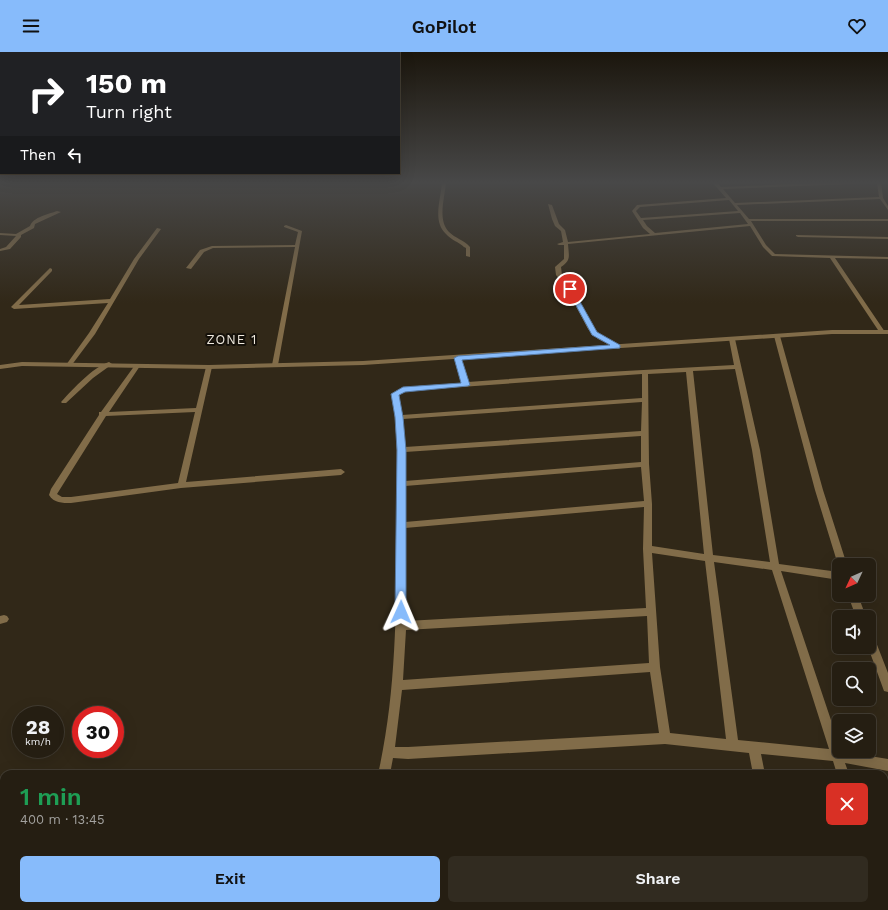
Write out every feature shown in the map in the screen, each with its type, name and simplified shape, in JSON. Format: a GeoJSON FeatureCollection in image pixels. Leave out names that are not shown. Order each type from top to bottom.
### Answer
{"type":"FeatureCollection","features":[{"type":"Feature","properties":{"kind":"street"},"geometry":{"type":"LineString","coordinates":[[0,234],[17,235],[32,227],[35,222]]}},
{"type":"Feature","properties":{"kind":"street"},"geometry":{"type":"LineString","coordinates":[[441,222],[444,231],[466,245],[468,248],[468,256]]}},
{"type":"Feature","properties":{"kind":"street"},"geometry":{"type":"LineString","coordinates":[[556,222],[563,230],[566,243],[567,259],[558,267],[559,275],[570,289],[594,334],[618,347]]}},
{"type":"Feature","properties":{"kind":"street"},"geometry":{"type":"LineString","coordinates":[[642,222],[653,234]]}},
{"type":"Feature","properties":{"kind":"street"},"geometry":{"type":"LineString","coordinates":[[749,222],[769,252],[774,255],[888,258]]}},
{"type":"Feature","properties":{"kind":"street"},"geometry":{"type":"LineString","coordinates":[[559,244],[751,225]]}},
{"type":"Feature","properties":{"kind":"street"},"geometry":{"type":"LineString","coordinates":[[275,365],[300,231],[286,226]]}},
{"type":"Feature","properties":{"kind":"street"},"geometry":{"type":"LineString","coordinates":[[69,365],[92,334],[137,259],[159,229]]}},
{"type":"Feature","properties":{"kind":"street"},"geometry":{"type":"LineString","coordinates":[[0,250],[8,248],[19,236],[17,235]]}},
{"type":"Feature","properties":{"kind":"street"},"geometry":{"type":"LineString","coordinates":[[798,236],[888,238]]}},
{"type":"Feature","properties":{"kind":"street"},"geometry":{"type":"LineString","coordinates":[[189,268],[202,251],[209,248],[297,246]]}},
{"type":"Feature","properties":{"kind":"street"},"geometry":{"type":"LineString","coordinates":[[832,257],[885,332]]}},
{"type":"Feature","properties":{"kind":"street"},"geometry":{"type":"LineString","coordinates":[[50,270],[14,307],[112,301]]}},
{"type":"Feature","properties":{"kind":"street"},"geometry":{"type":"LineString","coordinates":[[0,367],[22,364],[109,364],[210,367],[363,363],[458,358],[832,332],[885,332]]}},
{"type":"Feature","properties":{"kind":"street"},"geometry":{"type":"LineString","coordinates":[[777,336],[819,490],[840,558]]}},
{"type":"Feature","properties":{"kind":"street"},"geometry":{"type":"LineString","coordinates":[[732,339],[756,450],[775,566],[832,738]]}},
{"type":"Feature","properties":{"kind":"street"},"geometry":{"type":"LineString","coordinates":[[458,358],[466,385]]}},
{"type":"Feature","properties":{"kind":"street"},"geometry":{"type":"LineString","coordinates":[[64,402],[82,385],[109,364]]}},
{"type":"Feature","properties":{"kind":"street"},"geometry":{"type":"LineString","coordinates":[[137,366],[102,414],[54,491],[53,495],[56,498],[70,500],[181,485],[341,472]]}},
{"type":"Feature","properties":{"kind":"street"},"geometry":{"type":"LineString","coordinates":[[385,770],[389,752],[397,685],[401,626],[402,450],[395,394],[400,390],[738,366]]}},
{"type":"Feature","properties":{"kind":"street"},"geometry":{"type":"LineString","coordinates":[[181,485],[210,367]]}},
{"type":"Feature","properties":{"kind":"street"},"geometry":{"type":"LineString","coordinates":[[689,369],[709,559],[733,746]]}},
{"type":"Feature","properties":{"kind":"street"},"geometry":{"type":"LineString","coordinates":[[645,372],[646,400],[644,433],[648,504],[647,549],[655,667],[665,738]]}},
{"type":"Feature","properties":{"kind":"street"},"geometry":{"type":"LineString","coordinates":[[399,417],[646,400]]}},
{"type":"Feature","properties":{"kind":"street"},"geometry":{"type":"LineString","coordinates":[[102,414],[200,410]]}},
{"type":"Feature","properties":{"kind":"street"},"geometry":{"type":"LineString","coordinates":[[402,450],[644,433]]}},
{"type":"Feature","properties":{"kind":"street"},"geometry":{"type":"LineString","coordinates":[[401,484],[645,464]]}},
{"type":"Feature","properties":{"kind":"street"},"geometry":{"type":"LineString","coordinates":[[402,525],[648,504]]}},
{"type":"Feature","properties":{"kind":"street"},"geometry":{"type":"LineString","coordinates":[[647,549],[709,559],[775,566],[832,575]]}},
{"type":"Feature","properties":{"kind":"street"},"geometry":{"type":"LineString","coordinates":[[401,626],[651,612]]}},
{"type":"Feature","properties":{"kind":"street"},"geometry":{"type":"LineString","coordinates":[[875,654],[888,687]]}},
{"type":"Feature","properties":{"kind":"street"},"geometry":{"type":"LineString","coordinates":[[397,685],[655,667]]}},
{"type":"Feature","properties":{"kind":"street"},"geometry":{"type":"LineString","coordinates":[[389,752],[408,753],[665,738],[832,755]]}},
{"type":"Feature","properties":{"kind":"street"},"geometry":{"type":"LineString","coordinates":[[754,748],[757,770]]}},
{"type":"Feature","properties":{"kind":"street"},"geometry":{"type":"LineString","coordinates":[[839,758],[842,770]]}},
{"type":"Feature","properties":{"kind":"street"},"geometry":{"type":"LineString","coordinates":[[849,758],[888,765]]}},
{"type":"Feature","properties":{"kind":"district","name":"ZONE 1"},"geometry":{"type":"Point","coordinates":[232,339]}},
{"type":"Feature","properties":{"kind":"route"},"geometry":{"type":"LineString","coordinates":[[401,612],[402,450],[395,394],[400,390],[466,385],[458,358],[618,347],[594,334],[570,289]]}}]}
